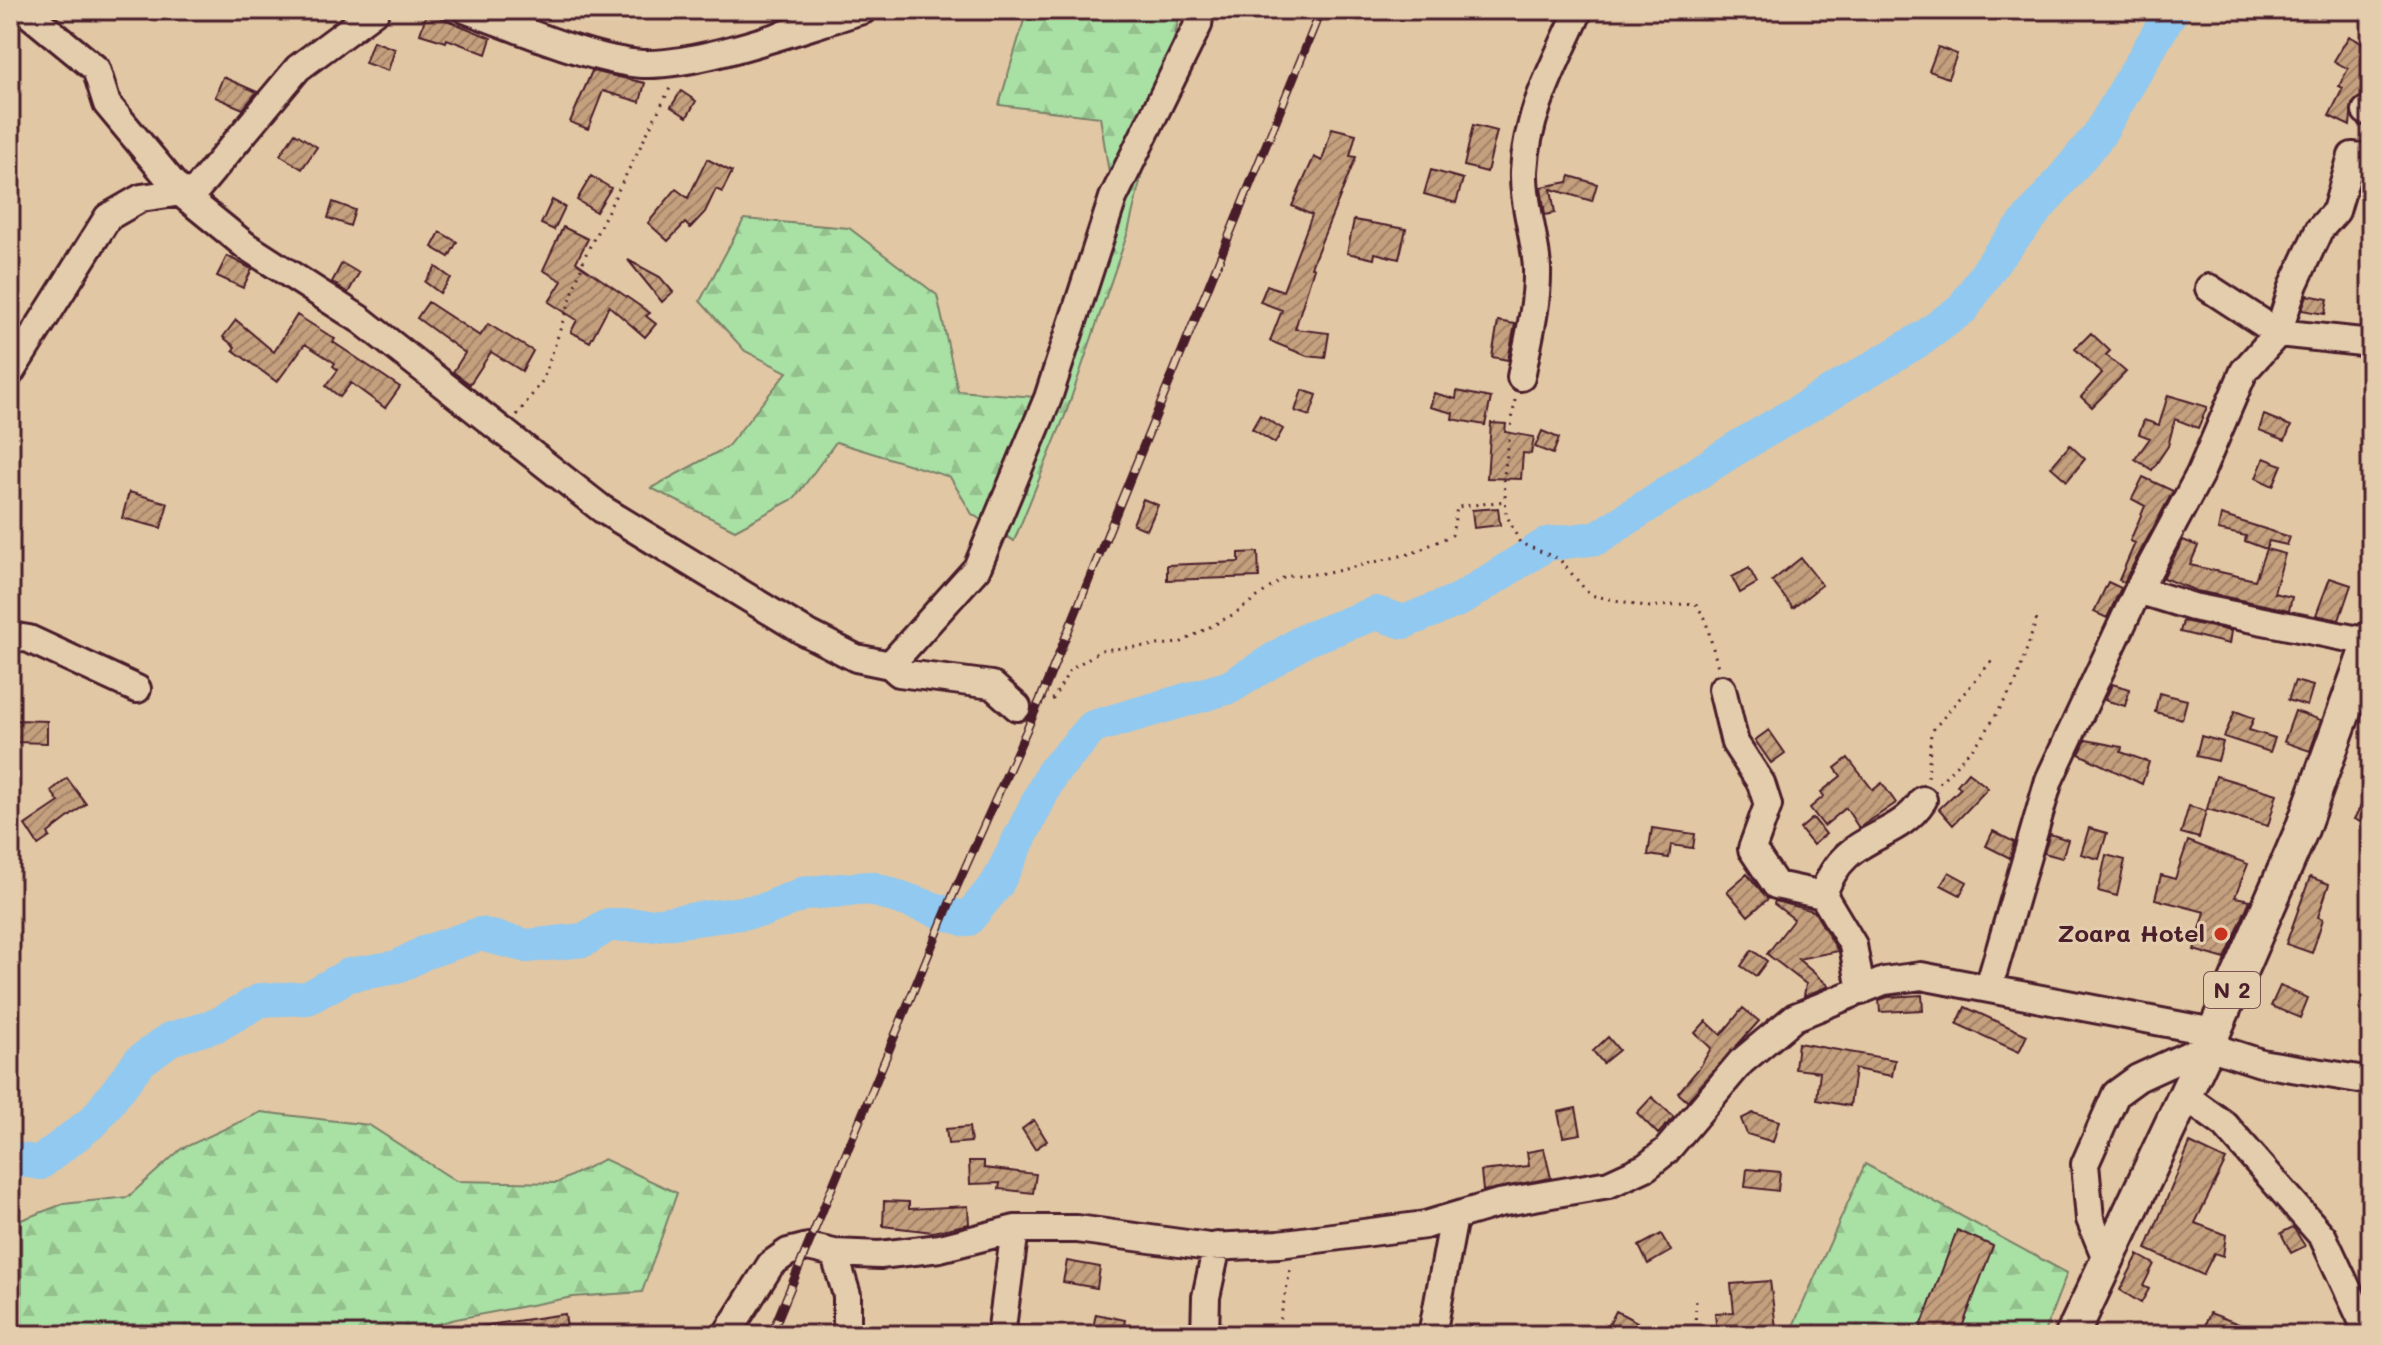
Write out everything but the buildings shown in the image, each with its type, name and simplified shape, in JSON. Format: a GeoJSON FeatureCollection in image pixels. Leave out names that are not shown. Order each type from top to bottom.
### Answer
{"type":"FeatureCollection","features":[{"type":"Feature","properties":{"kind":"main road","name":"N 2"},"geometry":{"type":"LineString","coordinates":[[2072,1335],[2211,1039],[2302,829],[2370,640]]}},
{"type":"Feature","properties":{"kind":"street"},"geometry":{"type":"LineString","coordinates":[[24,10],[96,69],[107,104],[182,194],[246,246],[361,320],[602,509],[803,631],[856,658],[890,665],[899,673],[992,685],[1017,707]]}},
{"type":"Feature","properties":{"kind":"street"},"geometry":{"type":"LineString","coordinates":[[10,373],[108,217],[141,198],[196,190],[298,68],[376,10]]}},
{"type":"Feature","properties":{"kind":"street"},"geometry":{"type":"LineString","coordinates":[[467,10],[600,55],[642,64],[683,61],[863,10]]}},
{"type":"Feature","properties":{"kind":"street"},"geometry":{"type":"LineString","coordinates":[[890,665],[977,568],[1048,398],[1113,198],[1198,25],[1200,10]]}},
{"type":"Feature","properties":{"kind":"street"},"geometry":{"type":"LineString","coordinates":[[1521,377],[1535,305],[1537,270],[1534,238],[1525,203],[1526,155],[1543,84],[1579,10]]}},
{"type":"Feature","properties":{"kind":"street"},"geometry":{"type":"LineString","coordinates":[[1989,987],[2049,780],[2138,590],[2200,474],[2244,371],[2278,333],[2300,270],[2319,230],[2336,211],[2352,156],[2371,158]]}},
{"type":"Feature","properties":{"kind":"street"},"geometry":{"type":"LineString","coordinates":[[2209,288],[2278,333],[2371,343]]}},
{"type":"Feature","properties":{"kind":"street"},"geometry":{"type":"LineString","coordinates":[[2138,590],[2193,607],[2370,640]]}},
{"type":"Feature","properties":{"kind":"street"},"geometry":{"type":"LineString","coordinates":[[10,636],[29,639],[137,689]]}},
{"type":"Feature","properties":{"kind":"street"},"geometry":{"type":"LineString","coordinates":[[1722,689],[1735,743],[1761,783],[1768,805],[1752,849],[1776,885],[1823,895],[1853,945],[1861,991]]}},
{"type":"Feature","properties":{"kind":"street"},"geometry":{"type":"LineString","coordinates":[[1823,895],[1828,879],[1845,854],[1916,812],[1923,800]]}},
{"type":"Feature","properties":{"kind":"street"},"geometry":{"type":"LineString","coordinates":[[728,1334],[771,1264],[788,1252],[808,1247],[834,1253],[880,1255],[940,1248],[1015,1229],[1077,1229],[1217,1246],[1295,1242],[1425,1225],[1499,1203],[1609,1184],[1646,1167],[1666,1151],[1741,1062],[1795,1017],[1884,981],[1921,976],[1989,987],[2211,1039],[2261,1063],[2371,1081]]}},
{"type":"Feature","properties":{"kind":"street"},"geometry":{"type":"LineString","coordinates":[[2107,1261],[2090,1219],[2085,1164],[2116,1094],[2138,1078],[2211,1039]]}},
{"type":"Feature","properties":{"kind":"street"},"geometry":{"type":"LineString","coordinates":[[2185,1096],[2225,1125],[2323,1237],[2369,1335]]}},
{"type":"Feature","properties":{"kind":"street"},"geometry":{"type":"LineString","coordinates":[[1432,1335],[1454,1217]]}},
{"type":"Feature","properties":{"kind":"street"},"geometry":{"type":"LineString","coordinates":[[1001,1335],[1015,1229]]}},
{"type":"Feature","properties":{"kind":"street"},"geometry":{"type":"LineString","coordinates":[[1205,1335],[1206,1297],[1217,1246]]}},
{"type":"Feature","properties":{"kind":"street"},"geometry":{"type":"LineString","coordinates":[[834,1253],[847,1295],[847,1335]]}},
{"type":"Feature","properties":{"kind":"path"},"geometry":{"type":"LineString","coordinates":[[503,434],[543,380],[585,256],[683,61]]}},
{"type":"Feature","properties":{"kind":"path"},"geometry":{"type":"LineString","coordinates":[[1521,377],[1504,475],[1506,514],[1520,543],[1559,559],[1590,595],[1650,607],[1695,603],[1705,618],[1722,689]]}},
{"type":"Feature","properties":{"kind":"path"},"geometry":{"type":"LineString","coordinates":[[1017,707],[1053,699],[1070,670],[1101,650],[1180,643],[1234,614],[1286,576],[1328,573],[1413,553],[1452,535],[1457,507],[1505,501]]}},
{"type":"Feature","properties":{"kind":"path"},"geometry":{"type":"LineString","coordinates":[[1923,800],[1982,738],[1996,716],[2016,682],[2037,618]]}},
{"type":"Feature","properties":{"kind":"path"},"geometry":{"type":"LineString","coordinates":[[1923,800],[1931,759],[1931,732],[1995,657]]}},
{"type":"Feature","properties":{"kind":"path"},"geometry":{"type":"LineString","coordinates":[[1277,1335],[1295,1242]]}},
{"type":"Feature","properties":{"kind":"path"},"geometry":{"type":"LineString","coordinates":[[1695,1335],[1696,1296]]}},
{"type":"Feature","properties":{"kind":"green space"},"geometry":{"type":"Polygon","coordinates":[[[1027,10],[1181,10],[1128,232],[1066,413],[1014,541],[972,514],[950,477],[836,442],[795,498],[735,530],[651,488],[727,447],[787,372],[745,351],[700,301],[744,219],[849,228],[937,295],[958,391],[1048,398],[1113,198],[1100,117],[999,105],[1027,10]]]}},
{"type":"Feature","properties":{"kind":"green space"},"geometry":{"type":"Polygon","coordinates":[[[261,1112],[369,1125],[456,1181],[557,1183],[604,1159],[677,1193],[642,1292],[573,1297],[456,1319],[396,1335],[22,1335],[21,1220],[63,1204],[128,1197],[181,1149],[261,1112]]]}},
{"type":"Feature","properties":{"kind":"green space"},"geometry":{"type":"Polygon","coordinates":[[[1865,1164],[2067,1273],[2043,1335],[1789,1335],[1865,1164]]]}},
{"type":"Feature","properties":{"kind":"waterway"},"geometry":{"type":"LineString","coordinates":[[10,1158],[40,1163],[95,1120],[139,1062],[170,1039],[217,1025],[261,1000],[308,998],[349,975],[397,967],[426,952],[480,934],[527,946],[584,940],[608,925],[651,925],[764,910],[805,893],[870,888],[967,920],[997,884],[1052,773],[1093,727],[1230,687],[1305,640],[1376,613],[1404,622],[1461,599],[1547,544],[1597,538],[1735,449],[1923,338],[1963,308],[1998,256],[2098,136],[2172,10]]}},
{"type":"Feature","properties":{"kind":"railway"},"geometry":{"type":"LineString","coordinates":[[771,1335],[953,895],[1040,700],[1321,10]]}},
{"type":"Feature","properties":{"kind":"place","name":"Zoara Hotel"},"geometry":{"type":"Point","coordinates":[2221,934]}}]}
